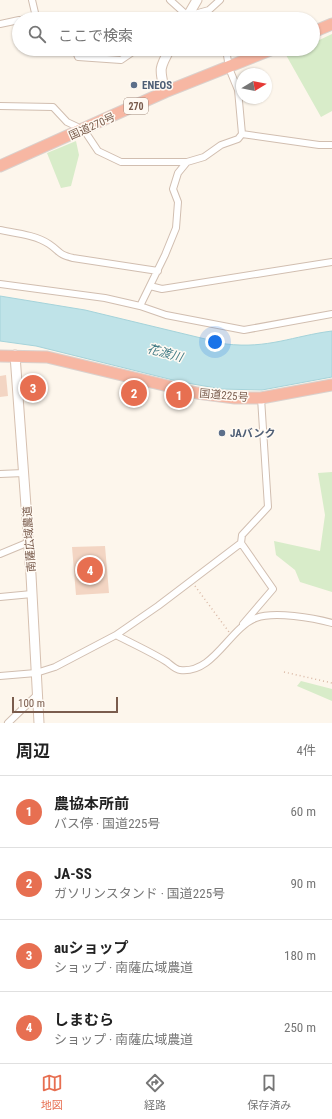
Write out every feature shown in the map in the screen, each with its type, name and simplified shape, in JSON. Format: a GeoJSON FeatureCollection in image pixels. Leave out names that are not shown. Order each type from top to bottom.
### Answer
{"type":"FeatureCollection","features":[{"type":"Feature","properties":{"kind":"highway"},"geometry":{"type":"LineString","coordinates":[[320,29],[332,24]]}},
{"type":"Feature","properties":{"kind":"highway","name":"国道270号"},"geometry":{"type":"LineString","coordinates":[[0,166],[84,130],[165,92],[257,56]]}},
{"type":"Feature","properties":{"kind":"highway","name":"国道225号"},"geometry":{"type":"LineString","coordinates":[[0,356],[15,355],[61,360],[217,396],[261,398],[332,385]]}},
{"type":"Feature","properties":{"kind":"street"},"geometry":{"type":"LineString","coordinates":[[32,0],[35,12]]}},
{"type":"Feature","properties":{"kind":"street"},"geometry":{"type":"LineString","coordinates":[[170,0],[181,12]]}},
{"type":"Feature","properties":{"kind":"street"},"geometry":{"type":"LineString","coordinates":[[190,12],[197,0]]}},
{"type":"Feature","properties":{"kind":"street"},"geometry":{"type":"LineString","coordinates":[[204,12],[209,10],[220,0]]}},
{"type":"Feature","properties":{"kind":"street"},"geometry":{"type":"LineString","coordinates":[[0,24],[12,21]]}},
{"type":"Feature","properties":{"kind":"street"},"geometry":{"type":"LineString","coordinates":[[78,56],[121,60],[127,56]]}},
{"type":"Feature","properties":{"kind":"street"},"geometry":{"type":"LineString","coordinates":[[165,92],[160,73],[162,62],[166,56]]}},
{"type":"Feature","properties":{"kind":"street"},"geometry":{"type":"LineString","coordinates":[[0,106],[53,107],[67,122],[84,130],[98,151],[121,162],[187,162],[204,156],[221,145],[238,140],[242,134],[238,90],[229,68],[227,56]]}},
{"type":"Feature","properties":{"kind":"street"},"geometry":{"type":"LineString","coordinates":[[242,134],[319,145],[332,144]]}},
{"type":"Feature","properties":{"kind":"street"},"geometry":{"type":"LineString","coordinates":[[140,306],[158,270],[176,228],[178,202],[173,189],[178,173],[187,162]]}},
{"type":"Feature","properties":{"kind":"street"},"geometry":{"type":"LineString","coordinates":[[0,230],[29,236],[49,243],[60,255],[158,270]]}},
{"type":"Feature","properties":{"kind":"street"},"geometry":{"type":"LineString","coordinates":[[150,286],[162,289],[332,262]]}},
{"type":"Feature","properties":{"kind":"street"},"geometry":{"type":"LineString","coordinates":[[0,284],[68,292],[140,306],[166,316],[244,330],[332,314]]}},
{"type":"Feature","properties":{"kind":"street","name":"南薩広域農道"},"geometry":{"type":"LineString","coordinates":[[15,355],[29,542],[39,723]]}},
{"type":"Feature","properties":{"kind":"street"},"geometry":{"type":"LineString","coordinates":[[116,635],[158,656],[179,670],[191,669],[203,664],[224,648],[232,636],[273,589],[242,543],[242,535],[268,507],[261,398]]}},
{"type":"Feature","properties":{"kind":"street"},"geometry":{"type":"LineString","coordinates":[[0,474],[24,473]]}},
{"type":"Feature","properties":{"kind":"street"},"geometry":{"type":"LineString","coordinates":[[0,554],[29,542]]}},
{"type":"Feature","properties":{"kind":"street"},"geometry":{"type":"LineString","coordinates":[[0,676],[36,673],[55,667],[116,635],[158,606],[242,543]]}},
{"type":"Feature","properties":{"kind":"street"},"geometry":{"type":"LineString","coordinates":[[0,597],[32,594]]}},
{"type":"Feature","properties":{"kind":"street"},"geometry":{"type":"LineString","coordinates":[[240,628],[257,618],[268,617],[306,616],[332,623]]}},
{"type":"Feature","properties":{"kind":"street"},"geometry":{"type":"LineString","coordinates":[[8,723],[37,695]]}},
{"type":"Feature","properties":{"kind":"path"},"geometry":{"type":"LineString","coordinates":[[191,580],[232,636]]}},
{"type":"Feature","properties":{"kind":"path"},"geometry":{"type":"LineString","coordinates":[[284,672],[332,683]]}},
{"type":"Feature","properties":{"kind":"green space"},"geometry":{"type":"Polygon","coordinates":[[[332,34],[332,111],[321,117],[287,56],[320,56],[320,40],[332,34]]]}},
{"type":"Feature","properties":{"kind":"green space"},"geometry":{"type":"Polygon","coordinates":[[[76,141],[79,155],[71,186],[61,188],[47,153],[76,141]]]}},
{"type":"Feature","properties":{"kind":"green space"},"geometry":{"type":"Polygon","coordinates":[[[332,472],[332,592],[300,582],[295,570],[276,555],[274,541],[320,551],[325,515],[318,473],[332,472]]]}},
{"type":"Feature","properties":{"kind":"green space"},"geometry":{"type":"Polygon","coordinates":[[[301,681],[332,689],[332,701],[297,686],[301,681]]]}},
{"type":"Feature","properties":{"kind":"water","name":"花渡川"},"geometry":{"type":"Polygon","coordinates":[[[0,296],[85,310],[226,344],[255,345],[332,331],[332,377],[262,390],[222,389],[181,382],[36,346],[0,341],[0,296]]]}},
{"type":"Feature","properties":{"kind":"building"},"geometry":{"type":"Polygon","coordinates":[[[6,375],[8,396],[0,397],[0,376],[6,375]]]}},
{"type":"Feature","properties":{"kind":"building"},"geometry":{"type":"Polygon","coordinates":[[[105,546],[109,593],[76,595],[72,547],[105,546]]]}},
{"type":"Feature","properties":{"kind":"place","name":"ENEOS"},"geometry":{"type":"Point","coordinates":[134,85]}},
{"type":"Feature","properties":{"kind":"place","name":"auショップ"},"geometry":{"type":"Point","coordinates":[33,388]}},
{"type":"Feature","properties":{"kind":"place","name":"JA-SS"},"geometry":{"type":"Point","coordinates":[134,393]}},
{"type":"Feature","properties":{"kind":"place","name":"農協本所前"},"geometry":{"type":"Point","coordinates":[179,395]}},
{"type":"Feature","properties":{"kind":"place","name":"JAバンク"},"geometry":{"type":"Point","coordinates":[222,433]}},
{"type":"Feature","properties":{"kind":"place","name":"しまむら"},"geometry":{"type":"Point","coordinates":[90,570]}}]}
